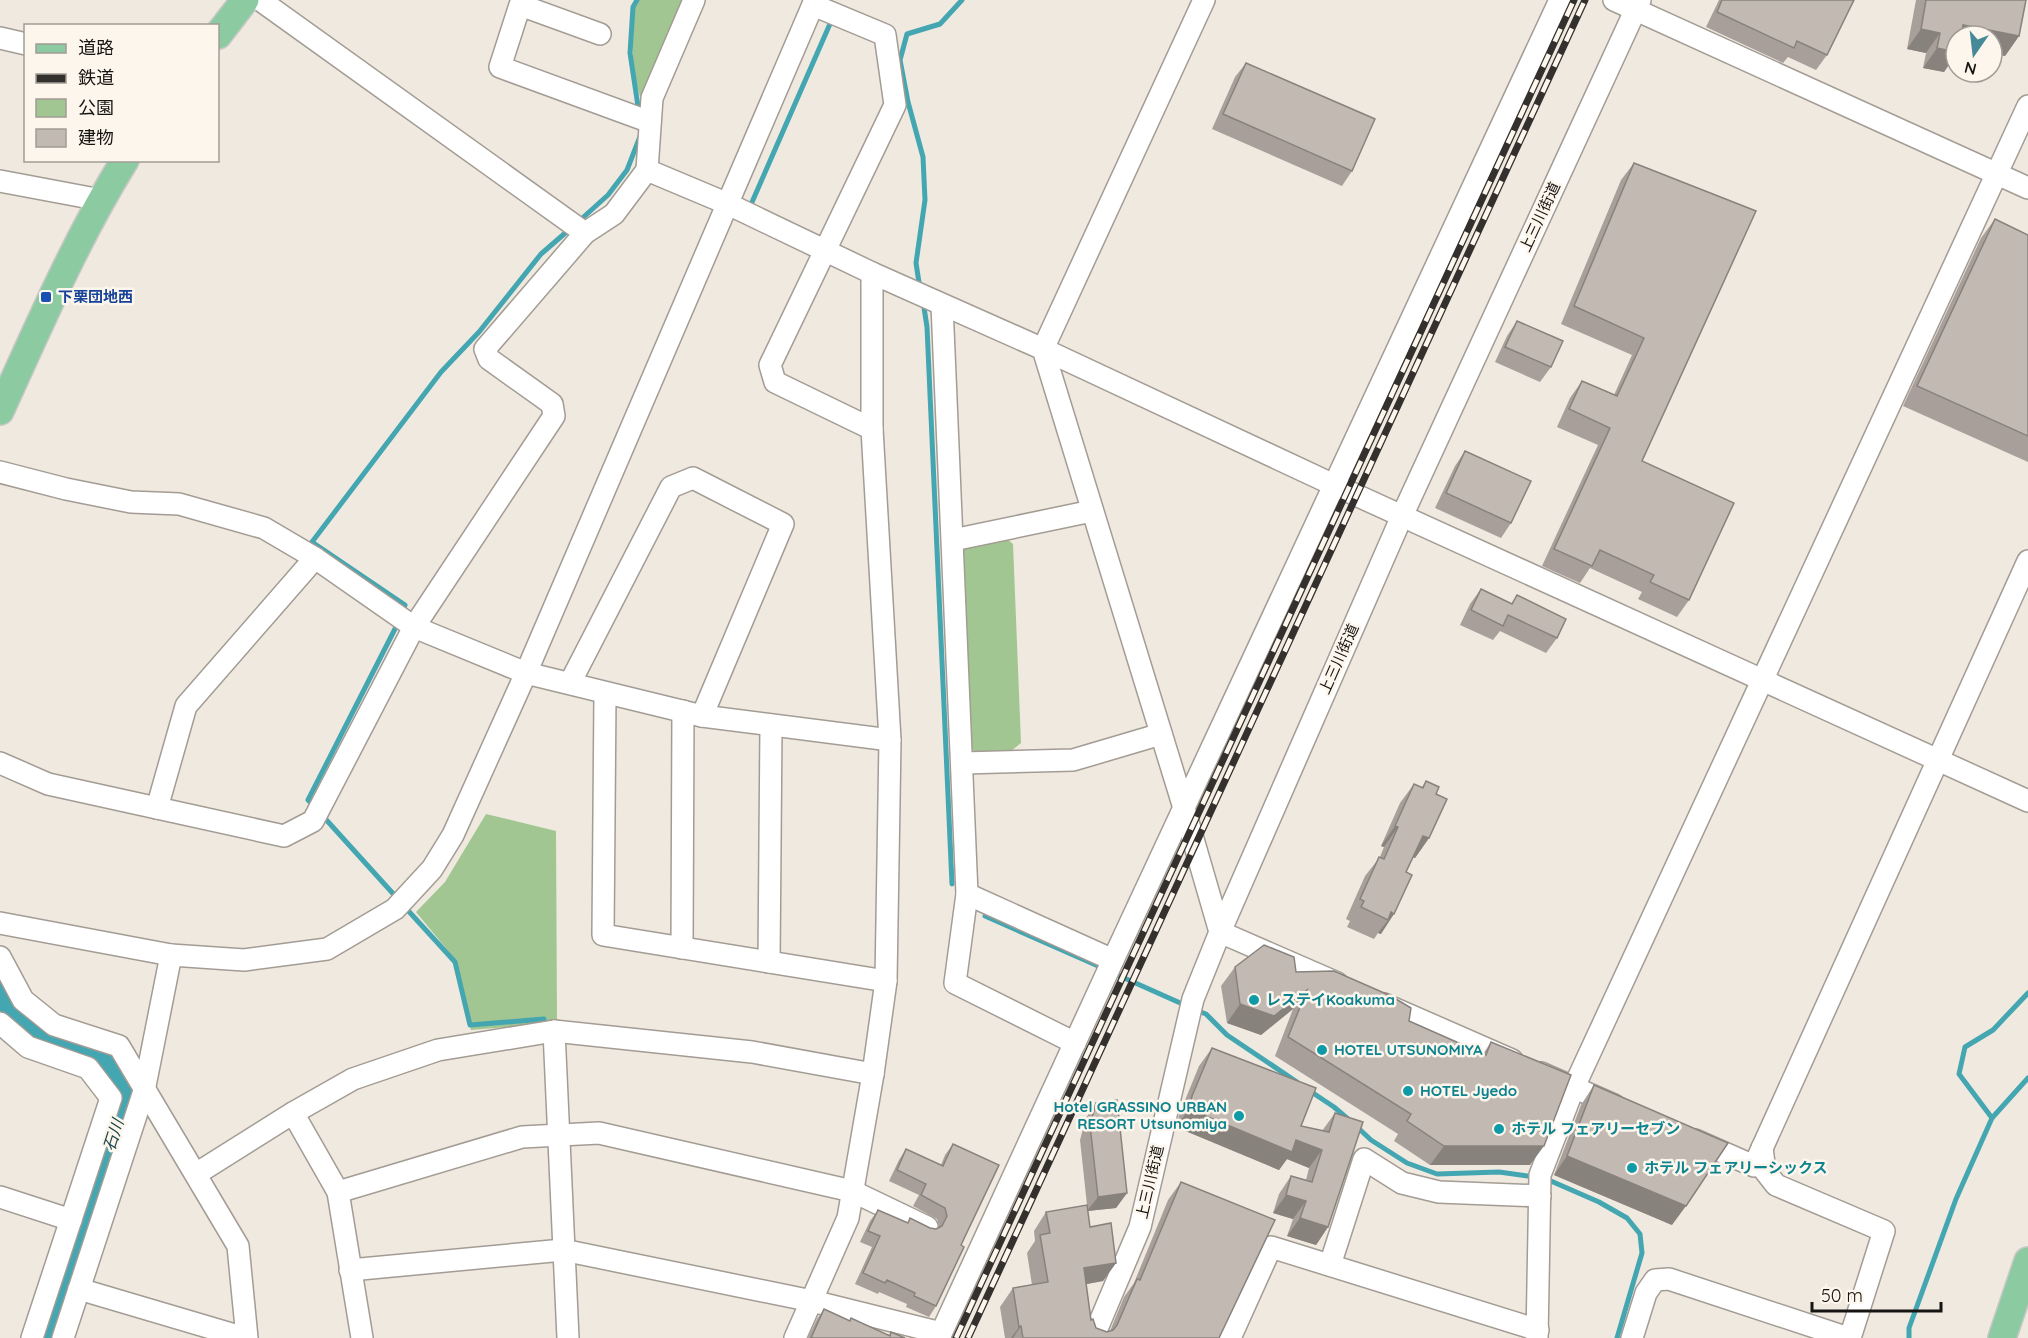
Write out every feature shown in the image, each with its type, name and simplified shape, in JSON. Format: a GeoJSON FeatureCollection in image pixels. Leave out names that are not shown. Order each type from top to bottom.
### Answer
{"type":"FeatureCollection","features":[{"type":"Feature","properties":{"kind":"main road"},"geometry":{"type":"LineString","coordinates":[[219,33],[245,0]]}},
{"type":"Feature","properties":{"kind":"main road"},"geometry":{"type":"LineString","coordinates":[[0,411],[46,311],[123,162]]}},
{"type":"Feature","properties":{"kind":"main road"},"geometry":{"type":"LineString","coordinates":[[2002,1338],[2028,1261]]}},
{"type":"Feature","properties":{"kind":"street"},"geometry":{"type":"LineString","coordinates":[[260,0],[585,233]]}},
{"type":"Feature","properties":{"kind":"street"},"geometry":{"type":"LineString","coordinates":[[0,763],[48,784],[284,836],[313,821],[414,627],[554,416],[552,404],[489,359],[485,349],[585,233],[614,214],[647,170],[652,98],[694,0]]}},
{"type":"Feature","properties":{"kind":"street"},"geometry":{"type":"LineString","coordinates":[[1204,0],[1042,349],[1220,932],[1627,1111]]}},
{"type":"Feature","properties":{"kind":"street"},"geometry":{"type":"LineString","coordinates":[[350,1270],[563,1250],[812,1301],[886,1329],[940,1336],[1560,0]]}},
{"type":"Feature","properties":{"kind":"street"},"geometry":{"type":"LineString","coordinates":[[1614,0],[1637,5],[2028,188]]}},
{"type":"Feature","properties":{"kind":"street"},"geometry":{"type":"LineString","coordinates":[[600,34],[516,2],[500,67],[650,122]]}},
{"type":"Feature","properties":{"kind":"street"},"geometry":{"type":"LineString","coordinates":[[0,923],[171,955],[244,960],[327,949],[395,909],[432,869],[453,835],[526,673],[814,2],[885,35],[895,105],[770,365],[775,382],[872,429]]}},
{"type":"Feature","properties":{"kind":"street","name":"上三川街道"},"geometry":{"type":"LineString","coordinates":[[1093,1338],[1140,1227],[1193,999],[1220,932],[1402,516],[1637,5]]}},
{"type":"Feature","properties":{"kind":"street"},"geometry":{"type":"LineString","coordinates":[[0,38],[24,44]]}},
{"type":"Feature","properties":{"kind":"street"},"geometry":{"type":"LineString","coordinates":[[1230,1338],[1271,1247],[1537,1334],[1540,1175],[1575,1088],[2028,106]]}},
{"type":"Feature","properties":{"kind":"street"},"geometry":{"type":"LineString","coordinates":[[647,170],[728,204],[872,273],[2028,801]]}},
{"type":"Feature","properties":{"kind":"street"},"geometry":{"type":"LineString","coordinates":[[0,181],[102,200]]}},
{"type":"Feature","properties":{"kind":"street"},"geometry":{"type":"LineString","coordinates":[[795,1338],[848,1218],[873,1074],[886,981],[890,740],[872,429],[872,273]]}},
{"type":"Feature","properties":{"kind":"street"},"geometry":{"type":"LineString","coordinates":[[942,305],[967,894],[955,983],[1075,1043]]}},
{"type":"Feature","properties":{"kind":"street"},"geometry":{"type":"LineString","coordinates":[[0,472],[66,489],[131,502],[179,504],[264,528],[315,558],[414,627],[526,673],[693,714],[890,740]]}},
{"type":"Feature","properties":{"kind":"street"},"geometry":{"type":"LineString","coordinates":[[570,683],[671,487],[693,478],[783,524],[693,714],[682,948]]}},
{"type":"Feature","properties":{"kind":"street"},"geometry":{"type":"LineString","coordinates":[[953,540],[1092,511]]}},
{"type":"Feature","properties":{"kind":"street"},"geometry":{"type":"LineString","coordinates":[[157,808],[186,706],[315,558]]}},
{"type":"Feature","properties":{"kind":"street"},"geometry":{"type":"LineString","coordinates":[[1680,1134],[1754,1166],[2028,561]]}},
{"type":"Feature","properties":{"kind":"street"},"geometry":{"type":"LineString","coordinates":[[605,694],[603,935],[886,981]]}},
{"type":"Feature","properties":{"kind":"street"},"geometry":{"type":"LineString","coordinates":[[769,962],[771,725]]}},
{"type":"Feature","properties":{"kind":"street"},"geometry":{"type":"LineString","coordinates":[[963,763],[1073,760],[1161,734]]}},
{"type":"Feature","properties":{"kind":"street"},"geometry":{"type":"LineString","coordinates":[[967,894],[1113,960]]}},
{"type":"Feature","properties":{"kind":"street"},"geometry":{"type":"LineString","coordinates":[[63,1338],[144,1091],[171,955]]}},
{"type":"Feature","properties":{"kind":"street"},"geometry":{"type":"LineString","coordinates":[[0,957],[23,1000],[54,1025],[119,1047],[238,1246],[246,1338],[79,1289]]}},
{"type":"Feature","properties":{"kind":"street"},"geometry":{"type":"LineString","coordinates":[[0,1026],[28,1047],[87,1068],[111,1098],[32,1338]]}},
{"type":"Feature","properties":{"kind":"street"},"geometry":{"type":"LineString","coordinates":[[196,1174],[352,1079],[438,1050],[554,1031],[752,1052],[873,1074]]}},
{"type":"Feature","properties":{"kind":"street"},"geometry":{"type":"LineString","coordinates":[[554,1031],[568,1338]]}},
{"type":"Feature","properties":{"kind":"street"},"geometry":{"type":"LineString","coordinates":[[293,1113],[338,1192],[362,1338]]}},
{"type":"Feature","properties":{"kind":"street"},"geometry":{"type":"LineString","coordinates":[[338,1192],[522,1137],[599,1133],[852,1191],[927,1227]]}},
{"type":"Feature","properties":{"kind":"street"},"geometry":{"type":"LineString","coordinates":[[1632,1338],[1646,1293],[1655,1280],[1669,1279],[1808,1332],[1849,1338],[1884,1231],[1776,1185],[1765,1171],[1762,1148]]}},
{"type":"Feature","properties":{"kind":"street"},"geometry":{"type":"LineString","coordinates":[[1330,1266],[1364,1159],[1402,1183],[1439,1192],[1540,1196]]}},
{"type":"Feature","properties":{"kind":"street"},"geometry":{"type":"LineString","coordinates":[[0,1197],[71,1220]]}},
{"type":"Feature","properties":{"kind":"green space"},"geometry":{"type":"Polygon","coordinates":[[[638,0],[683,0],[641,100],[634,76],[632,41],[635,5],[638,0]]]}},
{"type":"Feature","properties":{"kind":"green space"},"geometry":{"type":"Polygon","coordinates":[[[1002,535],[1013,544],[1021,743],[1011,751],[977,754],[968,745],[960,551],[967,543],[1002,535]]]}},
{"type":"Feature","properties":{"kind":"green space"},"geometry":{"type":"Polygon","coordinates":[[[486,814],[556,831],[557,1023],[471,1030],[454,958],[416,912],[445,882],[486,814]]]}},
{"type":"Feature","properties":{"kind":"building"},"geometry":{"type":"Polygon","coordinates":[[[1722,0],[1854,0],[1827,55],[1797,41],[1794,48],[1717,12],[1722,0]]]}},
{"type":"Feature","properties":{"kind":"building"},"geometry":{"type":"Polygon","coordinates":[[[1926,0],[2026,0],[2019,36],[2004,33],[2004,24],[1944,24],[1944,49],[1937,48],[1940,33],[1921,29],[1926,0]]]}},
{"type":"Feature","properties":{"kind":"building"},"geometry":{"type":"Polygon","coordinates":[[[1246,63],[1375,119],[1352,171],[1223,114],[1246,63]]]}},
{"type":"Feature","properties":{"kind":"building"},"geometry":{"type":"Polygon","coordinates":[[[1634,163],[1756,211],[1642,461],[1734,503],[1689,600],[1650,582],[1654,575],[1600,550],[1592,566],[1554,549],[1610,428],[1569,409],[1582,381],[1617,396],[1644,338],[1574,306],[1634,163]]]}},
{"type":"Feature","properties":{"kind":"building"},"geometry":{"type":"Polygon","coordinates":[[[1995,219],[2028,235],[2028,436],[1917,386],[1995,219]]]}},
{"type":"Feature","properties":{"kind":"building"},"geometry":{"type":"Polygon","coordinates":[[[1517,321],[1563,341],[1551,367],[1505,347],[1517,321]]]}},
{"type":"Feature","properties":{"kind":"building"},"geometry":{"type":"Polygon","coordinates":[[[1465,451],[1531,481],[1511,523],[1446,493],[1465,451]]]}},
{"type":"Feature","properties":{"kind":"building"},"geometry":{"type":"Polygon","coordinates":[[[1481,589],[1512,604],[1517,595],[1566,619],[1557,638],[1508,615],[1503,626],[1471,610],[1481,589]]]}},
{"type":"Feature","properties":{"kind":"building"},"geometry":{"type":"Polygon","coordinates":[[[1426,781],[1439,787],[1436,794],[1447,799],[1429,838],[1423,836],[1406,872],[1412,875],[1394,914],[1391,912],[1388,920],[1361,907],[1364,901],[1360,899],[1379,857],[1384,859],[1398,827],[1395,826],[1414,784],[1423,788],[1426,781]]]}},
{"type":"Feature","properties":{"kind":"building"},"geometry":{"type":"Polygon","coordinates":[[[1264,945],[1294,957],[1296,972],[1334,971],[1391,996],[1411,1008],[1409,1021],[1486,1055],[1491,1042],[1571,1075],[1544,1146],[1444,1146],[1407,1121],[1411,1114],[1288,1037],[1307,990],[1274,1016],[1240,1004],[1235,967],[1264,945]]]}},
{"type":"Feature","properties":{"kind":"building"},"geometry":{"type":"Polygon","coordinates":[[[1212,1048],[1316,1088],[1301,1126],[1329,1132],[1335,1113],[1363,1122],[1328,1227],[1300,1218],[1306,1201],[1286,1195],[1291,1176],[1312,1182],[1322,1150],[1296,1140],[1292,1152],[1189,1109],[1212,1048]]]}},
{"type":"Feature","properties":{"kind":"building","name":"ホテル フェアリーシックス"},"geometry":{"type":"Polygon","coordinates":[[[1594,1085],[1728,1143],[1686,1206],[1567,1156],[1594,1085]]]}},
{"type":"Feature","properties":{"kind":"building"},"geometry":{"type":"Polygon","coordinates":[[[1117,1100],[1127,1193],[1098,1197],[1090,1125],[1096,1103],[1117,1100]]]}},
{"type":"Feature","properties":{"kind":"building"},"geometry":{"type":"Polygon","coordinates":[[[953,1144],[999,1165],[961,1245],[964,1247],[936,1306],[887,1280],[885,1283],[863,1273],[880,1236],[868,1231],[878,1210],[908,1223],[910,1218],[930,1228],[936,1229],[942,1226],[947,1216],[945,1208],[921,1195],[926,1184],[897,1170],[906,1149],[943,1166],[953,1144]]]}},
{"type":"Feature","properties":{"kind":"building"},"geometry":{"type":"Polygon","coordinates":[[[1181,1182],[1275,1220],[1219,1338],[1023,1338],[1013,1288],[1048,1282],[1040,1235],[1050,1233],[1046,1212],[1087,1205],[1090,1227],[1111,1223],[1116,1263],[1084,1268],[1091,1320],[1093,1319],[1096,1328],[1107,1332],[1113,1330],[1117,1325],[1137,1279],[1140,1280],[1181,1182]]]}},
{"type":"Feature","properties":{"kind":"building"},"geometry":{"type":"Polygon","coordinates":[[[824,1309],[850,1321],[851,1318],[890,1336],[891,1332],[905,1338],[811,1338],[824,1309]]]}},
{"type":"Feature","properties":{"kind":"waterway"},"geometry":{"type":"LineString","coordinates":[[637,0],[633,7],[630,53],[639,113]]}},
{"type":"Feature","properties":{"kind":"waterway"},"geometry":{"type":"LineString","coordinates":[[920,289],[916,263],[925,200],[923,157],[908,102],[900,60],[907,34],[940,24],[962,0]]}},
{"type":"Feature","properties":{"kind":"waterway"},"geometry":{"type":"LineString","coordinates":[[749,209],[833,17]]}},
{"type":"Feature","properties":{"kind":"waterway"},"geometry":{"type":"LineString","coordinates":[[578,222],[608,195],[627,170],[641,134]]}},
{"type":"Feature","properties":{"kind":"waterway"},"geometry":{"type":"LineString","coordinates":[[402,613],[405,605],[312,542],[441,372],[479,332],[541,254],[571,228]]}},
{"type":"Feature","properties":{"kind":"waterway"},"geometry":{"type":"LineString","coordinates":[[923,301],[927,327],[952,884]]}},
{"type":"Feature","properties":{"kind":"waterway"},"geometry":{"type":"LineString","coordinates":[[315,807],[308,800],[399,621]]}},
{"type":"Feature","properties":{"kind":"waterway"},"geometry":{"type":"LineString","coordinates":[[321,814],[397,898]]}},
{"type":"Feature","properties":{"kind":"waterway"},"geometry":{"type":"LineString","coordinates":[[403,905],[455,962],[470,1025],[544,1019],[544,1028]]}},
{"type":"Feature","properties":{"kind":"waterway"},"geometry":{"type":"LineString","coordinates":[[985,916],[1105,969]]}},
{"type":"Feature","properties":{"kind":"waterway"},"geometry":{"type":"LineString","coordinates":[[1113,973],[1187,1006]]}},
{"type":"Feature","properties":{"kind":"waterway","name":"石川"},"geometry":{"type":"LineString","coordinates":[[0,990],[10,1007],[39,1036],[98,1057],[121,1076],[125,1100],[48,1338]]}},
{"type":"Feature","properties":{"kind":"waterway"},"geometry":{"type":"LineString","coordinates":[[1992,1118],[1959,1074],[1965,1047],[1993,1030],[2028,993]]}},
{"type":"Feature","properties":{"kind":"waterway"},"geometry":{"type":"LineString","coordinates":[[1195,1010],[1206,1014],[1227,1035],[1297,1082]]}},
{"type":"Feature","properties":{"kind":"waterway"},"geometry":{"type":"LineString","coordinates":[[1909,1338],[1909,1328],[1956,1199],[1992,1118],[2028,1078]]}},
{"type":"Feature","properties":{"kind":"waterway"},"geometry":{"type":"LineString","coordinates":[[1310,1091],[1348,1119]]}},
{"type":"Feature","properties":{"kind":"waterway"},"geometry":{"type":"LineString","coordinates":[[1355,1125],[1371,1140],[1407,1163],[1437,1174],[1499,1172],[1535,1177]]}},
{"type":"Feature","properties":{"kind":"waterway"},"geometry":{"type":"LineString","coordinates":[[1544,1178],[1599,1202],[1627,1218],[1640,1234],[1642,1253],[1617,1338]]}},
{"type":"Feature","properties":{"kind":"railway"},"geometry":{"type":"LineString","coordinates":[[956,1338],[1574,0]]}},
{"type":"Feature","properties":{"kind":"railway"},"geometry":{"type":"LineString","coordinates":[[968,1338],[1585,0]]}},
{"type":"Feature","properties":{"kind":"place","name":"下栗団地西"},"geometry":{"type":"Point","coordinates":[46,297]}},
{"type":"Feature","properties":{"kind":"place","name":"レステイKoakuma"},"geometry":{"type":"Point","coordinates":[1254,1000]}},
{"type":"Feature","properties":{"kind":"place","name":"HOTEL UTSUNOMIYA"},"geometry":{"type":"Point","coordinates":[1322,1050]}},
{"type":"Feature","properties":{"kind":"place","name":"HOTEL Jyedo"},"geometry":{"type":"Point","coordinates":[1408,1091]}},
{"type":"Feature","properties":{"kind":"place","name":"Hotel GRASSINO URBAN RESORT Utsunomiya"},"geometry":{"type":"Point","coordinates":[1239,1116]}},
{"type":"Feature","properties":{"kind":"place","name":"ホテル フェアリーセブン"},"geometry":{"type":"Point","coordinates":[1499,1129]}},
{"type":"Feature","properties":{"kind":"place","name":"ホテル フェアリーシックス"},"geometry":{"type":"Point","coordinates":[1632,1168]}}]}
